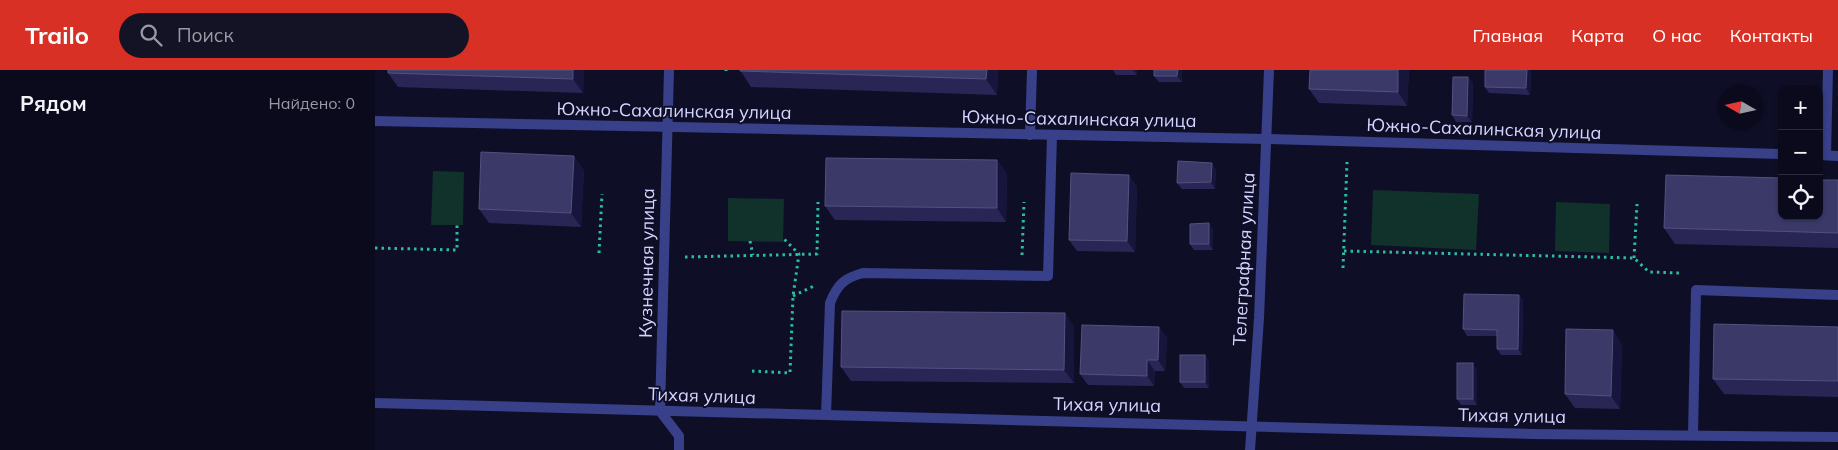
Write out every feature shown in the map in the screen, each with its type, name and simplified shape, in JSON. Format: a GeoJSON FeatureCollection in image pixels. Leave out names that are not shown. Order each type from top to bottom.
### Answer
{"type":"FeatureCollection","features":[{"type":"Feature","properties":{"kind":"street","name":"Кузнечная улица"},"geometry":{"type":"LineString","coordinates":[[660,411],[669,70]]}},
{"type":"Feature","properties":{"kind":"street"},"geometry":{"type":"LineString","coordinates":[[1030,135],[1032,70]]}},
{"type":"Feature","properties":{"kind":"street","name":"Телеграфная улица"},"geometry":{"type":"LineString","coordinates":[[1250,450],[1259,318],[1269,70]]}},
{"type":"Feature","properties":{"kind":"street"},"geometry":{"type":"LineString","coordinates":[[1828,70],[1823,155],[1838,156]]}},
{"type":"Feature","properties":{"kind":"street","name":"Южно-Сахалинская улица"},"geometry":{"type":"LineString","coordinates":[[375,121],[1266,139],[1778,154]]}},
{"type":"Feature","properties":{"kind":"street"},"geometry":{"type":"LineString","coordinates":[[825,415],[830,303],[836,288],[847,277],[863,273],[1048,276],[1052,135]]}},
{"type":"Feature","properties":{"kind":"street"},"geometry":{"type":"LineString","coordinates":[[1693,434],[1696,290],[1838,295]]}},
{"type":"Feature","properties":{"kind":"street","name":"Тихая улица"},"geometry":{"type":"LineString","coordinates":[[375,404],[1176,423],[1251,427],[1532,434],[1693,434],[1838,437]]}},
{"type":"Feature","properties":{"kind":"street"},"geometry":{"type":"LineString","coordinates":[[660,411],[679,436],[679,450]]}},
{"type":"Feature","properties":{"kind":"path"},"geometry":{"type":"LineString","coordinates":[[1343,268],[1347,162]]}},
{"type":"Feature","properties":{"kind":"path"},"geometry":{"type":"LineString","coordinates":[[599,253],[601,194]]}},
{"type":"Feature","properties":{"kind":"path"},"geometry":{"type":"LineString","coordinates":[[685,256],[817,254],[818,202]]}},
{"type":"Feature","properties":{"kind":"path"},"geometry":{"type":"LineString","coordinates":[[1022,258],[1024,202]]}},
{"type":"Feature","properties":{"kind":"path"},"geometry":{"type":"LineString","coordinates":[[1635,258],[1637,204]]}},
{"type":"Feature","properties":{"kind":"path"},"geometry":{"type":"LineString","coordinates":[[375,248],[457,250],[457,225]]}},
{"type":"Feature","properties":{"kind":"path"},"geometry":{"type":"LineString","coordinates":[[783,238],[799,254]]}},
{"type":"Feature","properties":{"kind":"path"},"geometry":{"type":"LineString","coordinates":[[750,242],[753,255]]}},
{"type":"Feature","properties":{"kind":"path"},"geometry":{"type":"LineString","coordinates":[[1343,250],[1635,258],[1649,272],[1681,274]]}},
{"type":"Feature","properties":{"kind":"path"},"geometry":{"type":"LineString","coordinates":[[752,371],[790,373],[793,296],[799,254]]}},
{"type":"Feature","properties":{"kind":"path"},"geometry":{"type":"LineString","coordinates":[[793,296],[816,284]]}},
{"type":"Feature","properties":{"kind":"green space"},"geometry":{"type":"Polygon","coordinates":[[[433,171],[464,172],[463,225],[431,225],[433,171]]]}},
{"type":"Feature","properties":{"kind":"green space"},"geometry":{"type":"Polygon","coordinates":[[[1373,190],[1479,194],[1476,250],[1371,245],[1373,190]]]}},
{"type":"Feature","properties":{"kind":"green space"},"geometry":{"type":"Polygon","coordinates":[[[728,198],[784,199],[783,242],[728,241],[728,198]]]}},
{"type":"Feature","properties":{"kind":"green space"},"geometry":{"type":"Polygon","coordinates":[[[1556,202],[1610,204],[1609,253],[1555,251],[1556,202]]]}},
{"type":"Feature","properties":{"kind":"building"},"geometry":{"type":"Polygon","coordinates":[[[388,70],[573,70],[573,79],[388,73],[388,70]]]}},
{"type":"Feature","properties":{"kind":"building"},"geometry":{"type":"Polygon","coordinates":[[[740,70],[987,70],[986,79],[740,70]]]}},
{"type":"Feature","properties":{"kind":"building"},"geometry":{"type":"Polygon","coordinates":[[[1154,70],[1178,70],[1177,76],[1154,76],[1154,70]]]}},
{"type":"Feature","properties":{"kind":"building"},"geometry":{"type":"Polygon","coordinates":[[[1310,70],[1398,70],[1398,92],[1309,89],[1310,70]]]}},
{"type":"Feature","properties":{"kind":"building"},"geometry":{"type":"Polygon","coordinates":[[[1485,70],[1527,70],[1526,88],[1485,87],[1485,70]]]}},
{"type":"Feature","properties":{"kind":"building"},"geometry":{"type":"Polygon","coordinates":[[[1453,77],[1468,77],[1467,116],[1452,115],[1453,77]]]}},
{"type":"Feature","properties":{"kind":"building"},"geometry":{"type":"Polygon","coordinates":[[[481,152],[574,156],[571,213],[479,209],[481,152]]]}},
{"type":"Feature","properties":{"kind":"building"},"geometry":{"type":"Polygon","coordinates":[[[826,158],[997,160],[997,208],[825,206],[826,158]]]}},
{"type":"Feature","properties":{"kind":"building"},"geometry":{"type":"Polygon","coordinates":[[[1178,161],[1212,163],[1211,182],[1177,183],[1178,161]]]}},
{"type":"Feature","properties":{"kind":"building"},"geometry":{"type":"Polygon","coordinates":[[[1071,173],[1129,175],[1127,241],[1069,240],[1071,173]]]}},
{"type":"Feature","properties":{"kind":"building"},"geometry":{"type":"Polygon","coordinates":[[[1666,175],[1778,178],[1778,220],[1823,220],[1823,180],[1838,180],[1838,233],[1664,228],[1666,175]]]}},
{"type":"Feature","properties":{"kind":"building"},"geometry":{"type":"Polygon","coordinates":[[[1209,223],[1209,244],[1190,244],[1190,224],[1209,223]]]}},
{"type":"Feature","properties":{"kind":"building"},"geometry":{"type":"Polygon","coordinates":[[[1464,294],[1519,295],[1518,349],[1497,349],[1497,330],[1463,329],[1464,294]]]}},
{"type":"Feature","properties":{"kind":"building"},"geometry":{"type":"Polygon","coordinates":[[[842,311],[1065,313],[1064,370],[841,367],[842,311]]]}},
{"type":"Feature","properties":{"kind":"building"},"geometry":{"type":"Polygon","coordinates":[[[1714,324],[1838,327],[1838,381],[1713,379],[1714,324]]]}},
{"type":"Feature","properties":{"kind":"building"},"geometry":{"type":"Polygon","coordinates":[[[1082,325],[1159,327],[1158,360],[1147,360],[1147,376],[1080,374],[1082,325]]]}},
{"type":"Feature","properties":{"kind":"building"},"geometry":{"type":"Polygon","coordinates":[[[1566,329],[1613,330],[1611,396],[1565,394],[1566,329]]]}},
{"type":"Feature","properties":{"kind":"building"},"geometry":{"type":"Polygon","coordinates":[[[1180,355],[1205,355],[1205,382],[1180,382],[1180,355]]]}},
{"type":"Feature","properties":{"kind":"building"},"geometry":{"type":"Polygon","coordinates":[[[1457,363],[1473,363],[1473,399],[1457,399],[1457,363]]]}}]}
